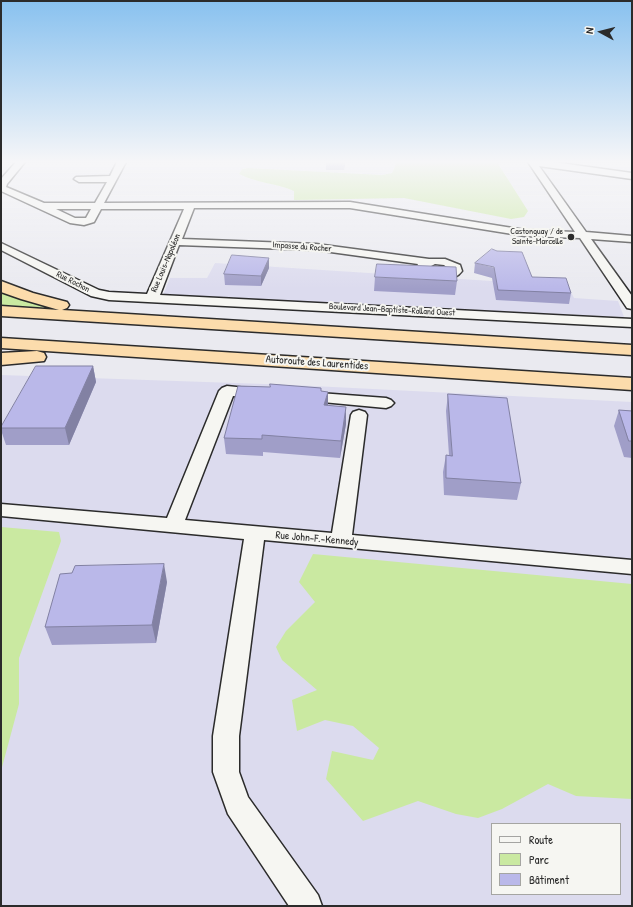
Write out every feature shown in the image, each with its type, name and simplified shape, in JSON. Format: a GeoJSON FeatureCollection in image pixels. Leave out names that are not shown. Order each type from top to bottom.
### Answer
{"type":"FeatureCollection","features":[{"type":"Feature","properties":{"kind":"highway"},"geometry":{"type":"LineString","coordinates":[[1,286],[27,296],[114,318]]}},
{"type":"Feature","properties":{"kind":"highway"},"geometry":{"type":"LineString","coordinates":[[1,311],[632,350]]}},
{"type":"Feature","properties":{"kind":"highway","name":"Autoroute des Laurentides"},"geometry":{"type":"LineString","coordinates":[[1,343],[632,384]]}},
{"type":"Feature","properties":{"kind":"highway"},"geometry":{"type":"LineString","coordinates":[[1,359],[153,353]]}},
{"type":"Feature","properties":{"kind":"street"},"geometry":{"type":"LineString","coordinates":[[38,204],[74,221],[85,222],[90,220],[98,206]]}},
{"type":"Feature","properties":{"kind":"street"},"geometry":{"type":"LineString","coordinates":[[562,204],[632,305]]}},
{"type":"Feature","properties":{"kind":"street"},"geometry":{"type":"LineString","coordinates":[[42,206],[350,205],[502,230],[632,239]]}},
{"type":"Feature","properties":{"kind":"street","name":"Rue Louis-Napoléon"},"geometry":{"type":"LineString","coordinates":[[152,298],[190,206]]}},
{"type":"Feature","properties":{"kind":"street","name":"Impasse du Rocher"},"geometry":{"type":"LineString","coordinates":[[175,242],[316,248],[428,262]]}},
{"type":"Feature","properties":{"kind":"street","name":"Rue Rochon"},"geometry":{"type":"LineString","coordinates":[[1,246],[95,293],[109,296],[152,298]]}},
{"type":"Feature","properties":{"kind":"street","name":"Boulevard Jean-Baptiste-Rolland Ouest"},"geometry":{"type":"LineString","coordinates":[[152,298],[632,323]]}},
{"type":"Feature","properties":{"kind":"street"},"geometry":{"type":"LineString","coordinates":[[173,526],[227,391],[386,403]]}},
{"type":"Feature","properties":{"kind":"street"},"geometry":{"type":"LineString","coordinates":[[341,541],[359,415]]}},
{"type":"Feature","properties":{"kind":"street","name":"Rue John-F.-Kennedy"},"geometry":{"type":"LineString","coordinates":[[1,510],[632,567]]}},
{"type":"Feature","properties":{"kind":"street"},"geometry":{"type":"LineString","coordinates":[[255,533],[226,736],[226,772],[238,805],[306,906]]}},
{"type":"Feature","properties":{"kind":"shaded area"},"geometry":{"type":"Polygon","coordinates":[[[215,263],[553,285],[569,288],[574,298],[618,301],[624,317],[163,295],[170,278],[207,278],[215,263]]]}},
{"type":"Feature","properties":{"kind":"shaded area"},"geometry":{"type":"Polygon","coordinates":[[[1,375],[293,385],[632,402],[632,906],[1,906],[1,375]]]}},
{"type":"Feature","properties":{"kind":"green space"},"geometry":{"type":"Polygon","coordinates":[[[436,204],[524,204],[528,211],[524,217],[511,219],[436,204]]]}},
{"type":"Feature","properties":{"kind":"green space"},"geometry":{"type":"Polygon","coordinates":[[[1,291],[49,306],[66,309],[1,305],[1,291]]]}},
{"type":"Feature","properties":{"kind":"green space"},"geometry":{"type":"Polygon","coordinates":[[[1,527],[59,532],[61,541],[19,658],[19,704],[1,771],[1,527]]]}},
{"type":"Feature","properties":{"kind":"green space"},"geometry":{"type":"Polygon","coordinates":[[[313,554],[632,584],[632,799],[576,796],[548,784],[502,809],[478,818],[456,814],[418,801],[363,821],[326,779],[332,751],[373,760],[379,748],[353,726],[325,720],[297,731],[292,700],[317,690],[282,660],[276,647],[286,631],[315,602],[299,582],[313,554]]]}},
{"type":"Feature","properties":{"kind":"building"},"geometry":{"type":"Polygon","coordinates":[[[492,249],[497,251],[522,252],[532,277],[566,278],[571,293],[498,290],[494,267],[475,263],[492,249]]]}},
{"type":"Feature","properties":{"kind":"building"},"geometry":{"type":"Polygon","coordinates":[[[232,255],[269,258],[261,276],[224,274],[232,255]]]}},
{"type":"Feature","properties":{"kind":"building"},"geometry":{"type":"Polygon","coordinates":[[[377,264],[456,267],[457,281],[375,277],[377,264]]]}},
{"type":"Feature","properties":{"kind":"building"},"geometry":{"type":"Polygon","coordinates":[[[36,366],[93,366],[65,428],[1,428],[1,427],[36,366]]]}},
{"type":"Feature","properties":{"kind":"building"},"geometry":{"type":"Polygon","coordinates":[[[270,384],[321,388],[321,391],[328,392],[324,405],[346,407],[341,441],[262,435],[262,439],[224,438],[238,386],[270,387],[270,384]]]}},
{"type":"Feature","properties":{"kind":"building"},"geometry":{"type":"Polygon","coordinates":[[[448,394],[507,398],[521,483],[446,478],[446,455],[452,456],[448,394]]]}},
{"type":"Feature","properties":{"kind":"building"},"geometry":{"type":"Polygon","coordinates":[[[619,410],[632,411],[632,441],[629,441],[619,410]]]}},
{"type":"Feature","properties":{"kind":"building"},"geometry":{"type":"Polygon","coordinates":[[[164,564],[152,625],[45,627],[60,574],[72,573],[75,566],[164,564]]]}},
{"type":"Feature","properties":{"kind":"place","name":"Castonguay / de Sainte-Marcelle"},"geometry":{"type":"Point","coordinates":[571,237]}}]}
